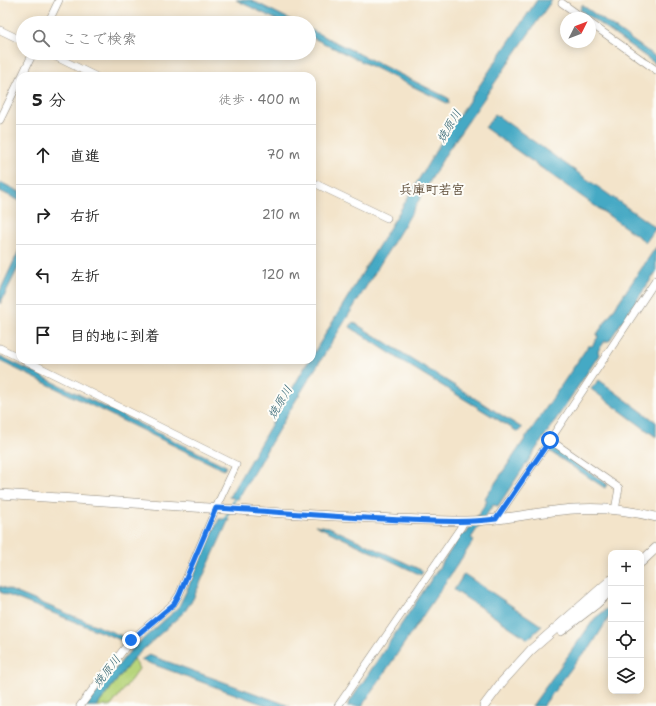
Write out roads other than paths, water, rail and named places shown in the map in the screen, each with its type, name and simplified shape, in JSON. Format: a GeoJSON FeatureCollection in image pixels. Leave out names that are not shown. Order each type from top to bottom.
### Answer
{"type":"FeatureCollection","features":[{"type":"Feature","properties":{"kind":"street"},"geometry":{"type":"LineString","coordinates":[[51,16],[59,0]]}},
{"type":"Feature","properties":{"kind":"street"},"geometry":{"type":"LineString","coordinates":[[562,3],[575,12]]}},
{"type":"Feature","properties":{"kind":"street"},"geometry":{"type":"LineString","coordinates":[[596,27],[656,70]]}},
{"type":"Feature","properties":{"kind":"street"},"geometry":{"type":"LineString","coordinates":[[0,30],[16,38]]}},
{"type":"Feature","properties":{"kind":"street"},"geometry":{"type":"LineString","coordinates":[[24,72],[30,60]]}},
{"type":"Feature","properties":{"kind":"street"},"geometry":{"type":"LineString","coordinates":[[62,60],[87,72]]}},
{"type":"Feature","properties":{"kind":"street"},"geometry":{"type":"LineString","coordinates":[[0,120],[16,87]]}},
{"type":"Feature","properties":{"kind":"street"},"geometry":{"type":"LineString","coordinates":[[316,184],[387,218]]}},
{"type":"Feature","properties":{"kind":"street"},"geometry":{"type":"LineString","coordinates":[[496,519],[656,280]]}},
{"type":"Feature","properties":{"kind":"street"},"geometry":{"type":"LineString","coordinates":[[0,348],[16,356]]}},
{"type":"Feature","properties":{"kind":"street"},"geometry":{"type":"LineString","coordinates":[[32,364],[236,465],[174,604],[131,640],[80,706]]}},
{"type":"Feature","properties":{"kind":"street"},"geometry":{"type":"LineString","coordinates":[[550,440],[619,488],[614,510]]}},
{"type":"Feature","properties":{"kind":"street"},"geometry":{"type":"LineString","coordinates":[[0,494],[379,519],[468,521],[573,509],[614,510],[656,517]]}},
{"type":"Feature","properties":{"kind":"street"},"geometry":{"type":"LineString","coordinates":[[338,706],[457,533],[468,521]]}},
{"type":"Feature","properties":{"kind":"street"},"geometry":{"type":"LineString","coordinates":[[644,551],[656,541]]}},
{"type":"Feature","properties":{"kind":"street"},"geometry":{"type":"LineString","coordinates":[[644,559],[656,548]]}},
{"type":"Feature","properties":{"kind":"street"},"geometry":{"type":"LineString","coordinates":[[484,706],[502,682],[531,650],[608,583]]}},
{"type":"Feature","properties":{"kind":"street"},"geometry":{"type":"LineString","coordinates":[[520,662],[533,654],[608,593]]}},
{"type":"Feature","properties":{"kind":"water"},"geometry":{"type":"Polygon","coordinates":[[[236,0],[251,0],[283,16],[269,16],[236,0]]]}},
{"type":"Feature","properties":{"kind":"water"},"geometry":{"type":"Polygon","coordinates":[[[537,0],[552,0],[447,152],[411,214],[293,405],[238,499],[229,497],[307,364],[316,364],[316,349],[438,147],[537,0]]]}},
{"type":"Feature","properties":{"kind":"water"},"geometry":{"type":"Polygon","coordinates":[[[582,5],[592,12],[583,12],[580,10],[582,5]]]}},
{"type":"Feature","properties":{"kind":"water"},"geometry":{"type":"Polygon","coordinates":[[[596,15],[656,57],[656,64],[596,21],[596,15]]]}},
{"type":"Feature","properties":{"kind":"water"},"geometry":{"type":"Polygon","coordinates":[[[316,32],[448,98],[449,104],[316,39],[316,32]]]}},
{"type":"Feature","properties":{"kind":"water"},"geometry":{"type":"Polygon","coordinates":[[[495,114],[656,228],[646,242],[485,128],[495,114]]]}},
{"type":"Feature","properties":{"kind":"water"},"geometry":{"type":"Polygon","coordinates":[[[0,182],[16,190],[16,199],[0,191],[0,182]]]}},
{"type":"Feature","properties":{"kind":"water"},"geometry":{"type":"Polygon","coordinates":[[[656,247],[656,272],[609,341],[605,341],[598,351],[599,355],[498,506],[493,505],[471,538],[474,540],[362,706],[347,706],[462,533],[466,534],[487,501],[485,498],[588,346],[592,346],[598,337],[597,334],[656,247]]]}},
{"type":"Feature","properties":{"kind":"water"},"geometry":{"type":"Polygon","coordinates":[[[16,257],[16,272],[0,304],[0,291],[16,257]]]}},
{"type":"Feature","properties":{"kind":"water"},"geometry":{"type":"Polygon","coordinates":[[[353,322],[522,428],[518,432],[405,363],[350,327],[353,322]]]}},
{"type":"Feature","properties":{"kind":"water"},"geometry":{"type":"Polygon","coordinates":[[[0,356],[226,466],[224,470],[0,361],[0,356]]]}},
{"type":"Feature","properties":{"kind":"water"},"geometry":{"type":"Polygon","coordinates":[[[599,380],[656,422],[656,437],[591,389],[599,380]]]}},
{"type":"Feature","properties":{"kind":"water"},"geometry":{"type":"Polygon","coordinates":[[[552,447],[607,484],[605,488],[549,451],[552,447]]]}},
{"type":"Feature","properties":{"kind":"water"},"geometry":{"type":"Polygon","coordinates":[[[219,519],[229,519],[193,599],[185,611],[134,658],[97,706],[86,706],[133,648],[178,608],[219,519]]]}},
{"type":"Feature","properties":{"kind":"water"},"geometry":{"type":"Polygon","coordinates":[[[315,525],[329,527],[423,571],[421,575],[315,525]]]}},
{"type":"Feature","properties":{"kind":"water"},"geometry":{"type":"Polygon","coordinates":[[[464,574],[542,626],[528,639],[454,590],[464,574]]]}},
{"type":"Feature","properties":{"kind":"water"},"geometry":{"type":"Polygon","coordinates":[[[0,586],[122,636],[121,640],[0,592],[0,586]]]}},
{"type":"Feature","properties":{"kind":"water"},"geometry":{"type":"Polygon","coordinates":[[[608,608],[608,619],[590,648],[580,657],[543,706],[532,706],[595,618],[608,608]]]}},
{"type":"Feature","properties":{"kind":"water"},"geometry":{"type":"Polygon","coordinates":[[[149,655],[290,706],[268,706],[141,660],[149,655]]]}},
{"type":"Feature","properties":{"kind":"waterway","name":"焼原川"},"geometry":{"type":"LineString","coordinates":[[231,507],[236,496]]}},
{"type":"Feature","properties":{"kind":"waterway","name":"焼原川"},"geometry":{"type":"LineString","coordinates":[[224,522],[229,512]]}},
{"type":"Feature","properties":{"kind":"district","name":"兵庫町若宮"},"geometry":{"type":"Point","coordinates":[432,189]}}]}
